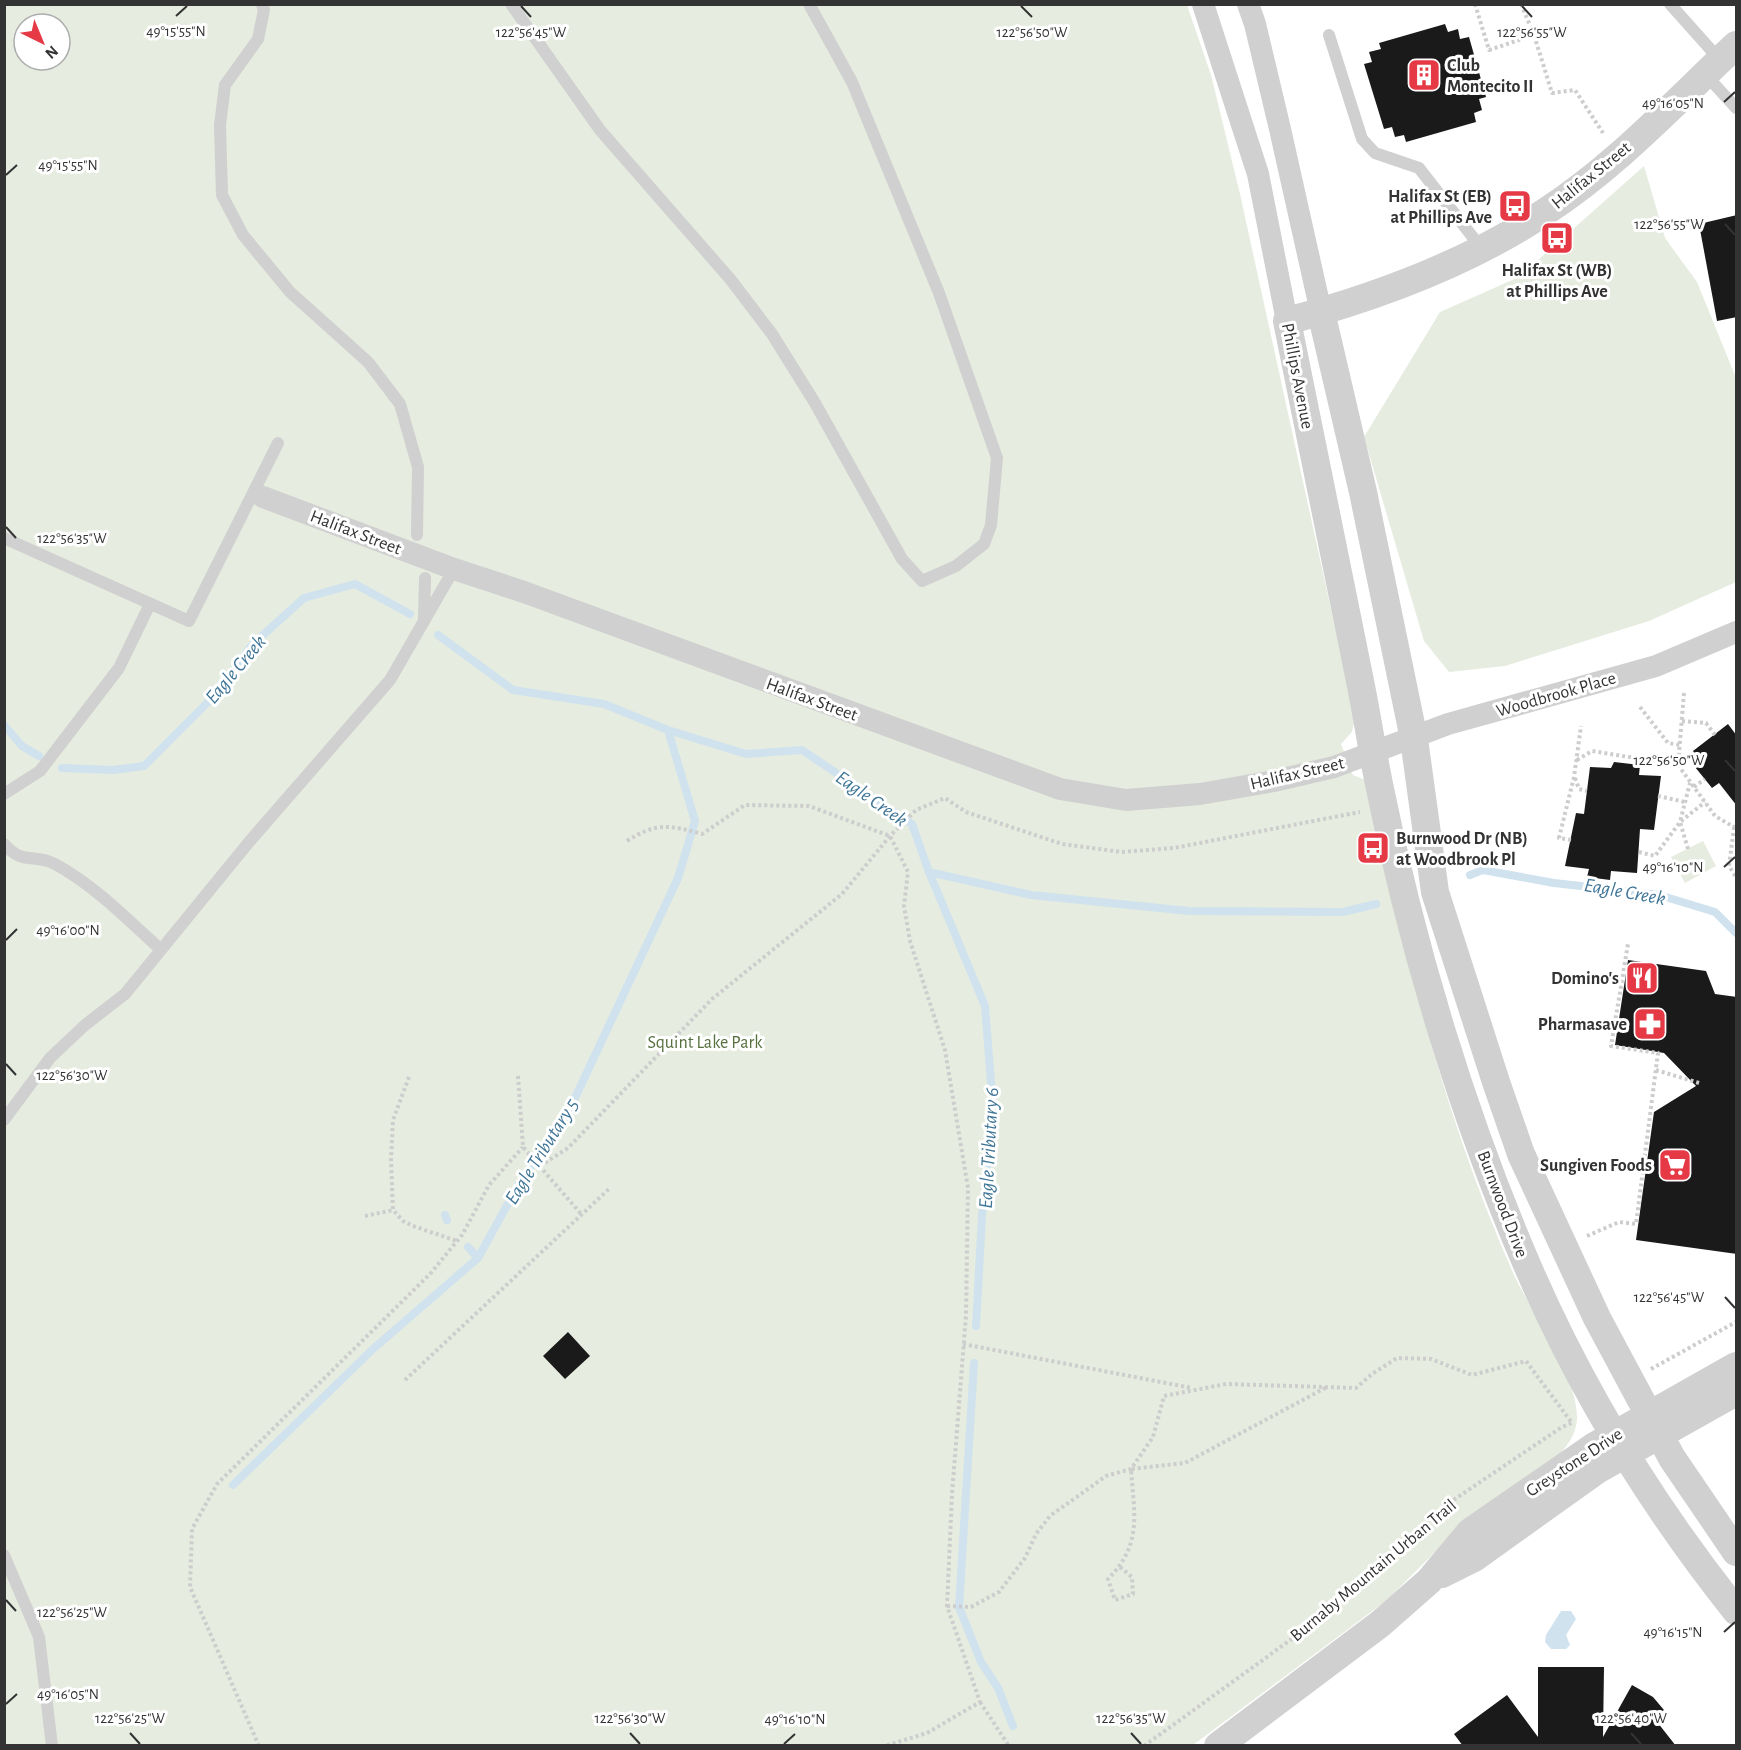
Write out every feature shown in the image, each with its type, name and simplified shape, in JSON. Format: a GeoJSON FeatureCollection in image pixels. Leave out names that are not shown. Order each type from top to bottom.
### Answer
{"type":"FeatureCollection","features":[{"type":"Feature","properties":{"kind":"street","name":"Phillips Avenue"},"geometry":{"type":"LineString","coordinates":[[1203,4],[1258,174],[1374,752]]}},
{"type":"Feature","properties":{"kind":"street","name":"Phillips Avenue"},"geometry":{"type":"LineString","coordinates":[[1248,4],[1256,24],[1278,117],[1363,492],[1414,738]]}},
{"type":"Feature","properties":{"kind":"street","name":"Halifax Street"},"geometry":{"type":"LineString","coordinates":[[1287,321],[1321,312],[1422,276],[1482,250],[1546,212],[1613,160],[1720,60]]}},
{"type":"Feature","properties":{"kind":"street","name":"Halifax Street"},"geometry":{"type":"LineString","coordinates":[[258,495],[454,569],[524,592],[1060,789],[1126,800],[1200,794],[1334,767],[1374,752]]}},
{"type":"Feature","properties":{"kind":"street","name":"Woodbrook Place"},"geometry":{"type":"LineString","coordinates":[[1374,752],[1448,724],[1656,666],[1737,632]]}},
{"type":"Feature","properties":{"kind":"street","name":"Burnwood Drive"},"geometry":{"type":"LineString","coordinates":[[1414,738],[1435,892],[1521,1154],[1559,1239],[1654,1426],[1681,1472],[1737,1552]]}},
{"type":"Feature","properties":{"kind":"street","name":"Burnwood Drive"},"geometry":{"type":"LineString","coordinates":[[1374,752],[1378,781],[1406,900],[1462,1091],[1491,1178],[1531,1275],[1619,1445],[1696,1561],[1737,1611]]}},
{"type":"Feature","properties":{"kind":"street","name":"Greystone Drive"},"geometry":{"type":"LineString","coordinates":[[1654,1426],[1737,1366]]}},
{"type":"Feature","properties":{"kind":"street","name":"Greystone Drive"},"geometry":{"type":"LineString","coordinates":[[1218,1746],[1380,1624],[1429,1581],[1474,1558],[1597,1470],[1619,1445],[1654,1426],[1737,1392]]}},
{"type":"Feature","properties":{"kind":"lane"},"geometry":{"type":"LineString","coordinates":[[262,4],[264,10],[258,39],[225,85],[220,125],[222,195],[243,235],[290,292],[368,362],[400,404],[418,467],[417,535]]}},
{"type":"Feature","properties":{"kind":"lane"},"geometry":{"type":"LineString","coordinates":[[511,4],[600,130],[731,280],[772,334],[815,403],[902,559],[922,581],[956,566],[984,544],[991,525],[997,458],[939,293],[852,82],[809,4]]}},
{"type":"Feature","properties":{"kind":"lane"},"geometry":{"type":"LineString","coordinates":[[1670,4],[1720,60],[1737,108]]}},
{"type":"Feature","properties":{"kind":"lane"},"geometry":{"type":"LineString","coordinates":[[1329,35],[1362,139],[1375,153],[1419,168],[1482,250]]}},
{"type":"Feature","properties":{"kind":"lane"},"geometry":{"type":"LineString","coordinates":[[4,538],[189,621],[258,495],[278,444]]}},
{"type":"Feature","properties":{"kind":"lane"},"geometry":{"type":"LineString","coordinates":[[4,1120],[50,1058],[85,1025],[125,994],[390,680],[454,569]]}},
{"type":"Feature","properties":{"kind":"lane"},"geometry":{"type":"LineString","coordinates":[[424,623],[425,578]]}},
{"type":"Feature","properties":{"kind":"lane"},"geometry":{"type":"LineString","coordinates":[[4,794],[40,771],[70,732],[119,668],[150,604]]}},
{"type":"Feature","properties":{"kind":"lane"},"geometry":{"type":"LineString","coordinates":[[4,844],[15,856],[53,863],[107,902],[160,950]]}},
{"type":"Feature","properties":{"kind":"lane"},"geometry":{"type":"LineString","coordinates":[[4,1555],[39,1637],[52,1746]]}},
{"type":"Feature","properties":{"kind":"path"},"geometry":{"type":"LineString","coordinates":[[1441,4],[1446,4]]}},
{"type":"Feature","properties":{"kind":"path"},"geometry":{"type":"LineString","coordinates":[[1475,4],[1489,50],[1534,34]]}},
{"type":"Feature","properties":{"kind":"path"},"geometry":{"type":"LineString","coordinates":[[1521,4],[1534,34],[1552,93],[1575,90],[1603,133]]}},
{"type":"Feature","properties":{"kind":"path"},"geometry":{"type":"LineString","coordinates":[[1684,693],[1678,765],[1715,816],[1735,825],[1734,851],[1729,866],[1737,877]]}},
{"type":"Feature","properties":{"kind":"path"},"geometry":{"type":"LineString","coordinates":[[1640,707],[1668,743],[1680,745]]}},
{"type":"Feature","properties":{"kind":"path"},"geometry":{"type":"LineString","coordinates":[[1682,721],[1706,723],[1715,735]]}},
{"type":"Feature","properties":{"kind":"path"},"geometry":{"type":"LineString","coordinates":[[1570,840],[1558,838],[1574,777],[1581,726]]}},
{"type":"Feature","properties":{"kind":"path"},"geometry":{"type":"LineString","coordinates":[[1576,760],[1592,751],[1678,765]]}},
{"type":"Feature","properties":{"kind":"path"},"geometry":{"type":"LineString","coordinates":[[1574,777],[1579,789],[1587,791]]}},
{"type":"Feature","properties":{"kind":"path"},"geometry":{"type":"LineString","coordinates":[[1694,787],[1705,779]]}},
{"type":"Feature","properties":{"kind":"path"},"geometry":{"type":"LineString","coordinates":[[1688,849],[1680,822],[1690,782]]}},
{"type":"Feature","properties":{"kind":"path"},"geometry":{"type":"LineString","coordinates":[[1658,796],[1685,802]]}},
{"type":"Feature","properties":{"kind":"path"},"geometry":{"type":"LineString","coordinates":[[539,1165],[568,1148],[712,999],[842,894],[892,834],[916,810],[945,798],[966,812],[1062,844],[1122,852],[1174,848],[1367,811]]}},
{"type":"Feature","properties":{"kind":"path"},"geometry":{"type":"LineString","coordinates":[[1639,852],[1655,856],[1680,822],[1705,802]]}},
{"type":"Feature","properties":{"kind":"path"},"geometry":{"type":"LineString","coordinates":[[627,841],[647,828],[677,827],[702,834],[744,805],[809,806],[892,834],[908,872],[904,906],[910,941],[945,1050],[968,1188],[963,1344],[947,1606],[980,1702],[1009,1746]]}},
{"type":"Feature","properties":{"kind":"path"},"geometry":{"type":"LineString","coordinates":[[1584,1238],[1619,1222],[1636,1224],[1658,1053],[1611,1046],[1628,944]]}},
{"type":"Feature","properties":{"kind":"path"},"geometry":{"type":"LineString","coordinates":[[1656,1070],[1699,1083]]}},
{"type":"Feature","properties":{"kind":"path"},"geometry":{"type":"LineString","coordinates":[[518,1076],[523,1147],[582,1215]]}},
{"type":"Feature","properties":{"kind":"path"},"geometry":{"type":"LineString","coordinates":[[410,1077],[393,1120],[391,1159],[393,1210],[403,1221],[413,1226],[457,1241]]}},
{"type":"Feature","properties":{"kind":"path"},"geometry":{"type":"LineString","coordinates":[[260,1746],[190,1587],[192,1529],[217,1484],[430,1274],[457,1241],[489,1185],[523,1147]]}},
{"type":"Feature","properties":{"kind":"path"},"geometry":{"type":"LineString","coordinates":[[405,1380],[610,1188]]}},
{"type":"Feature","properties":{"kind":"path"},"geometry":{"type":"LineString","coordinates":[[365,1216],[393,1210]]}},
{"type":"Feature","properties":{"kind":"path"},"geometry":{"type":"LineString","coordinates":[[1647,1372],[1661,1361],[1737,1322]]}},
{"type":"Feature","properties":{"kind":"path"},"geometry":{"type":"LineString","coordinates":[[963,1344],[1195,1389]]}},
{"type":"Feature","properties":{"kind":"path","name":"Burnaby Mountain Urban Trail"},"geometry":{"type":"LineString","coordinates":[[1144,1746],[1318,1620],[1446,1505],[1574,1422],[1526,1361],[1472,1375],[1431,1359],[1397,1358],[1372,1374],[1356,1388],[1328,1386]]}},
{"type":"Feature","properties":{"kind":"path"},"geometry":{"type":"LineString","coordinates":[[1120,1567],[1132,1577],[1133,1594],[1115,1600],[1108,1579],[1120,1567],[1135,1531],[1131,1469],[1152,1437],[1164,1396],[1227,1384],[1328,1386]]}},
{"type":"Feature","properties":{"kind":"path"},"geometry":{"type":"LineString","coordinates":[[947,1606],[970,1607],[999,1592],[1025,1558],[1036,1534],[1050,1516],[1106,1476],[1131,1469],[1185,1463],[1328,1386]]}},
{"type":"Feature","properties":{"kind":"path"},"geometry":{"type":"LineString","coordinates":[[885,1746],[927,1733],[980,1702]]}},
{"type":"Feature","properties":{"kind":"green space","name":"Squint Lake Park"},"geometry":{"type":"Polygon","coordinates":[[[5,5],[1187,5],[1211,75],[1240,194],[1355,719],[1352,732],[1341,744],[1353,775],[1365,780],[1411,969],[1466,1154],[1514,1275],[1563,1365],[1575,1402],[1577,1419],[1573,1434],[1559,1455],[1439,1548],[1387,1600],[1193,1745],[5,1746],[5,5]]]}},
{"type":"Feature","properties":{"kind":"green space"},"geometry":{"type":"Polygon","coordinates":[[[1644,166],[1665,238],[1697,282],[1736,378],[1736,582],[1649,621],[1505,666],[1449,672],[1424,641],[1364,437],[1440,312],[1519,277],[1644,166]]]}},
{"type":"Feature","properties":{"kind":"green space"},"geometry":{"type":"Polygon","coordinates":[[[1703,841],[1716,866],[1685,883],[1671,857],[1703,841]]]}},
{"type":"Feature","properties":{"kind":"water"},"geometry":{"type":"Polygon","coordinates":[[[1561,1611],[1571,1611],[1576,1619],[1566,1635],[1570,1645],[1566,1649],[1551,1649],[1545,1642],[1546,1635],[1561,1611]]]}},
{"type":"Feature","properties":{"kind":"building","name":"Club Montecito II"},"geometry":{"type":"Polygon","coordinates":[[[1445,24],[1448,32],[1458,29],[1460,39],[1469,37],[1486,97],[1479,99],[1482,110],[1474,113],[1476,122],[1406,142],[1404,135],[1395,137],[1392,127],[1384,129],[1364,64],[1372,62],[1369,52],[1381,49],[1379,43],[1445,24]]]}},
{"type":"Feature","properties":{"kind":"building"},"geometry":{"type":"Polygon","coordinates":[[[1737,215],[1737,317],[1717,321],[1699,224],[1737,215]]]}},
{"type":"Feature","properties":{"kind":"building"},"geometry":{"type":"Polygon","coordinates":[[[1728,724],[1737,736],[1737,806],[1719,783],[1712,788],[1695,767],[1701,763],[1693,751],[1728,724]]]}},
{"type":"Feature","properties":{"kind":"building"},"geometry":{"type":"Polygon","coordinates":[[[1614,762],[1640,765],[1639,775],[1661,776],[1654,830],[1640,829],[1637,873],[1611,871],[1610,880],[1587,877],[1589,869],[1565,866],[1576,813],[1584,814],[1590,767],[1611,768],[1614,762]]]}},
{"type":"Feature","properties":{"kind":"building"},"geometry":{"type":"Polygon","coordinates":[[[1628,960],[1706,971],[1715,994],[1737,997],[1737,1254],[1636,1240],[1654,1112],[1696,1086],[1664,1053],[1615,1045],[1628,960]]]}},
{"type":"Feature","properties":{"kind":"building"},"geometry":{"type":"Polygon","coordinates":[[[568,1332],[590,1356],[565,1379],[543,1356],[568,1332]]]}},
{"type":"Feature","properties":{"kind":"building"},"geometry":{"type":"Polygon","coordinates":[[[1538,1667],[1604,1667],[1603,1737],[1632,1685],[1653,1697],[1664,1710],[1654,1718],[1676,1746],[1463,1746],[1454,1734],[1507,1695],[1538,1737],[1538,1667]]]}},
{"type":"Feature","properties":{"kind":"waterway","name":"Eagle Creek"},"geometry":{"type":"LineString","coordinates":[[62,768],[113,770],[144,766],[213,697],[253,644],[304,598],[355,584],[410,614]]}},
{"type":"Feature","properties":{"kind":"waterway","name":"Eagle Creek"},"geometry":{"type":"LineString","coordinates":[[438,635],[513,690],[604,704],[668,730],[746,754],[802,750],[912,824],[929,872],[985,1006],[993,1108],[982,1216],[976,1326]]}},
{"type":"Feature","properties":{"kind":"waterway","name":"Eagle Creek"},"geometry":{"type":"LineString","coordinates":[[4,725],[22,746],[39,756]]}},
{"type":"Feature","properties":{"kind":"waterway","name":"Eagle Tributary 5"},"geometry":{"type":"LineString","coordinates":[[233,1485],[373,1349],[478,1258],[520,1182],[567,1115],[678,878],[695,821],[668,730]]}},
{"type":"Feature","properties":{"kind":"waterway","name":"Eagle Creek"},"geometry":{"type":"LineString","coordinates":[[1470,875],[1483,870],[1554,883],[1659,895],[1715,912],[1736,933]]}},
{"type":"Feature","properties":{"kind":"waterway","name":"Eagle Creek"},"geometry":{"type":"LineString","coordinates":[[929,872],[1031,895],[1189,911],[1343,912],[1376,904]]}},
{"type":"Feature","properties":{"kind":"waterway"},"geometry":{"type":"LineString","coordinates":[[445,1215],[447,1220]]}},
{"type":"Feature","properties":{"kind":"waterway"},"geometry":{"type":"LineString","coordinates":[[468,1247],[478,1258]]}},
{"type":"Feature","properties":{"kind":"waterway","name":"Eagle Tributary 6"},"geometry":{"type":"LineString","coordinates":[[974,1363],[959,1607],[981,1662],[998,1688],[1013,1726]]}},
{"type":"Feature","properties":{"kind":"place","name":"Club Montecito II"},"geometry":{"type":"Point","coordinates":[1424,75]}},
{"type":"Feature","properties":{"kind":"place","name":"Halifax St (EB) at Phillips Ave"},"geometry":{"type":"Point","coordinates":[1515,206]}},
{"type":"Feature","properties":{"kind":"place","name":"Halifax St (WB) at Phillips Ave"},"geometry":{"type":"Point","coordinates":[1557,238]}},
{"type":"Feature","properties":{"kind":"place","name":"Burnwood Dr (NB) at Woodbrook Pl"},"geometry":{"type":"Point","coordinates":[1373,848]}},
{"type":"Feature","properties":{"kind":"place","name":"Domino's"},"geometry":{"type":"Point","coordinates":[1642,978]}},
{"type":"Feature","properties":{"kind":"place","name":"Pharmasave"},"geometry":{"type":"Point","coordinates":[1650,1024]}},
{"type":"Feature","properties":{"kind":"place","name":"Sungiven Foods"},"geometry":{"type":"Point","coordinates":[1675,1165]}}]}
